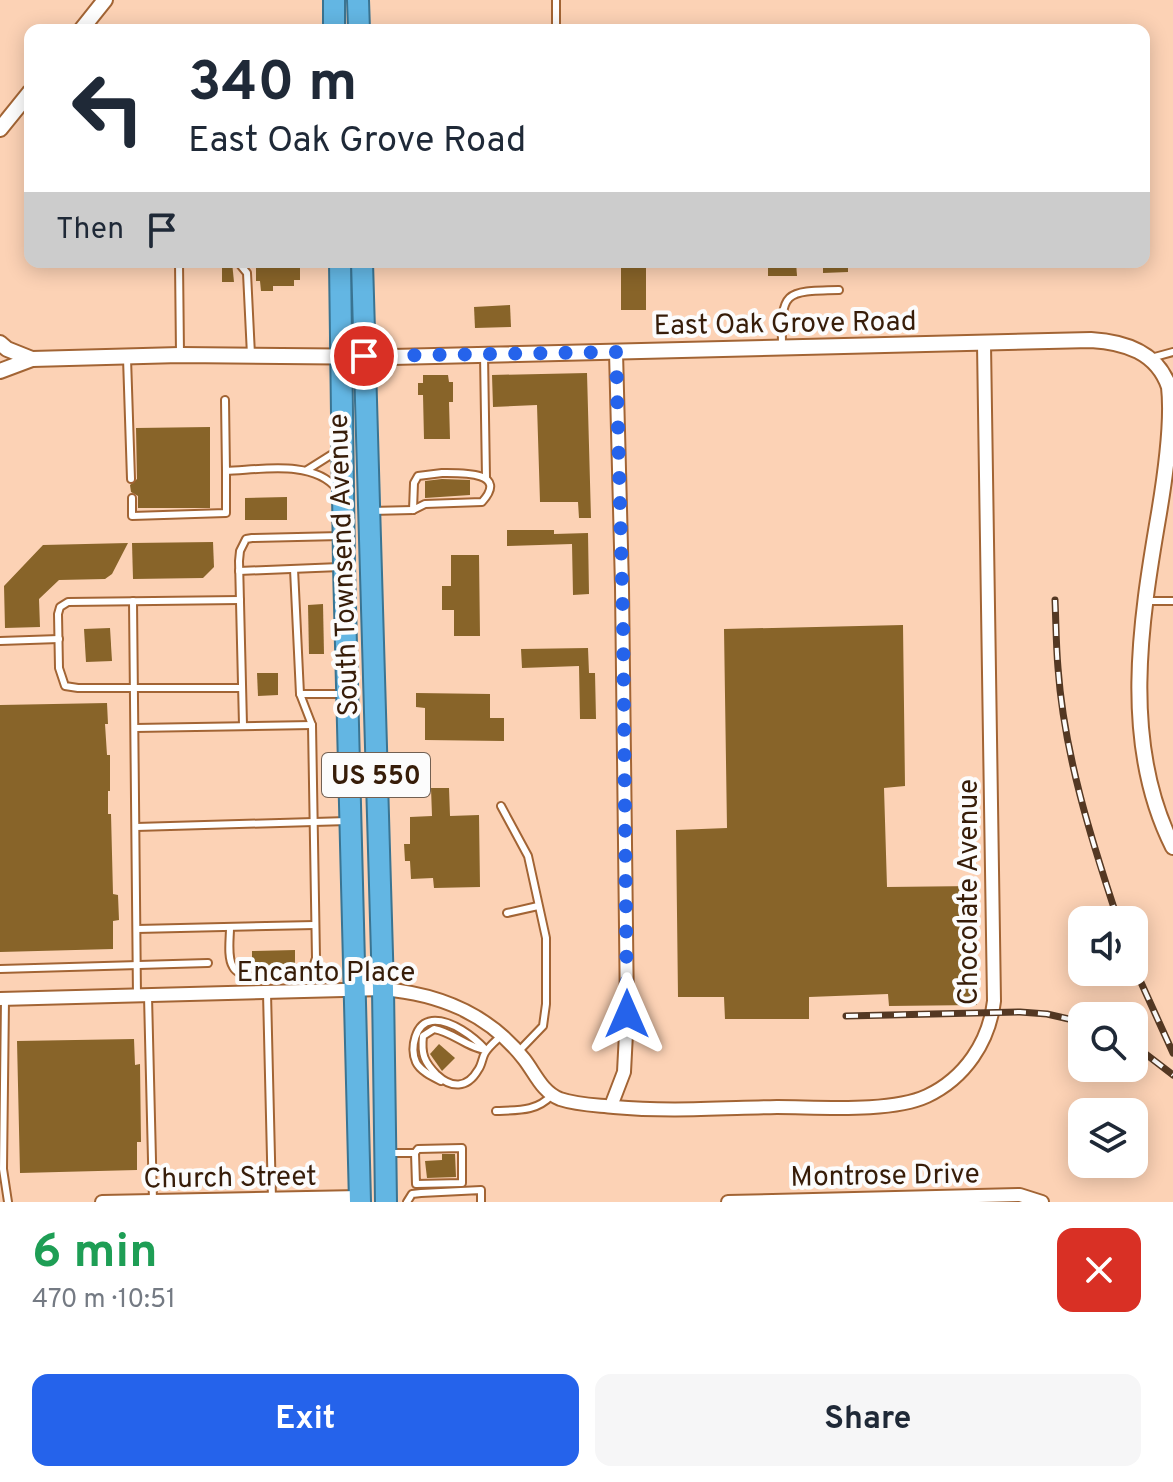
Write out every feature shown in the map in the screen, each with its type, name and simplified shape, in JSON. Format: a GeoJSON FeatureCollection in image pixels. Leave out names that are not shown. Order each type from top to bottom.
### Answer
{"type":"FeatureCollection","features":[{"type":"Feature","properties":{"kind":"highway"},"geometry":{"type":"LineString","coordinates":[[334,0],[334,24]]}},
{"type":"Feature","properties":{"kind":"highway"},"geometry":{"type":"LineString","coordinates":[[358,0],[359,24]]}},
{"type":"Feature","properties":{"kind":"highway","name":"South Townsend Avenue"},"geometry":{"type":"LineString","coordinates":[[340,268],[344,566],[360,1200]]}},
{"type":"Feature","properties":{"kind":"highway","name":"South Townsend Avenue"},"geometry":{"type":"LineString","coordinates":[[362,268],[383,989],[386,1202]]}},
{"type":"Feature","properties":{"kind":"street"},"geometry":{"type":"LineString","coordinates":[[86,24],[105,0]]}},
{"type":"Feature","properties":{"kind":"street"},"geometry":{"type":"LineString","coordinates":[[0,129],[24,99]]}},
{"type":"Feature","properties":{"kind":"street","name":"East Oak Grove Road"},"geometry":{"type":"LineString","coordinates":[[0,369],[32,359],[180,355],[484,355],[1109,341],[1141,351],[1151,358]]}},
{"type":"Feature","properties":{"kind":"street"},"geometry":{"type":"LineString","coordinates":[[0,344],[0,369]]}},
{"type":"Feature","properties":{"kind":"street","name":"East Oak Grove Road"},"geometry":{"type":"LineString","coordinates":[[0,344],[32,359]]}},
{"type":"Feature","properties":{"kind":"street","name":"Chocolate Avenue"},"geometry":{"type":"LineString","coordinates":[[611,1106],[638,1110],[898,1103],[925,1097],[951,1081],[982,1044],[993,1013],[995,977],[984,344]]}},
{"type":"Feature","properties":{"kind":"street"},"geometry":{"type":"LineString","coordinates":[[552,1095],[581,1104],[611,1106],[624,1072],[627,999],[623,619],[616,352]]}},
{"type":"Feature","properties":{"kind":"street"},"geometry":{"type":"LineString","coordinates":[[1151,358],[1167,382],[1172,424],[1138,685],[1144,767],[1163,827],[1173,847]]}},
{"type":"Feature","properties":{"kind":"street","name":"Encanto Place"},"geometry":{"type":"LineString","coordinates":[[2,999],[383,989],[422,993],[470,1011],[502,1035],[552,1095]]}},
{"type":"Feature","properties":{"kind":"street","name":"Montrose Drive"},"geometry":{"type":"LineString","coordinates":[[728,1202],[1020,1195],[1042,1202]]}},
{"type":"Feature","properties":{"kind":"street","name":"Church Street"},"geometry":{"type":"LineString","coordinates":[[102,1202],[360,1200]]}},
{"type":"Feature","properties":{"kind":"lane"},"geometry":{"type":"LineString","coordinates":[[556,0],[556,24]]}},
{"type":"Feature","properties":{"kind":"lane"},"geometry":{"type":"LineString","coordinates":[[179,268],[180,355]]}},
{"type":"Feature","properties":{"kind":"lane"},"geometry":{"type":"LineString","coordinates":[[243,268],[247,273],[251,355]]}},
{"type":"Feature","properties":{"kind":"lane"},"geometry":{"type":"LineString","coordinates":[[782,347],[781,311],[784,302],[798,291],[839,290]]}},
{"type":"Feature","properties":{"kind":"lane"},"geometry":{"type":"LineString","coordinates":[[1151,358],[1173,352]]}},
{"type":"Feature","properties":{"kind":"lane"},"geometry":{"type":"LineString","coordinates":[[368,511],[413,510],[425,504],[482,502],[489,495],[484,355]]}},
{"type":"Feature","properties":{"kind":"lane"},"geometry":{"type":"LineString","coordinates":[[127,358],[131,479]]}},
{"type":"Feature","properties":{"kind":"lane"},"geometry":{"type":"LineString","coordinates":[[132,498],[132,516],[226,513],[225,400]]}},
{"type":"Feature","properties":{"kind":"lane"},"geometry":{"type":"LineString","coordinates":[[307,470],[334,453],[343,433]]}},
{"type":"Feature","properties":{"kind":"lane"},"geometry":{"type":"LineString","coordinates":[[226,471],[307,470],[334,485],[343,498]]}},
{"type":"Feature","properties":{"kind":"lane"},"geometry":{"type":"LineString","coordinates":[[413,510],[414,483],[418,476],[478,474],[486,478]]}},
{"type":"Feature","properties":{"kind":"lane"},"geometry":{"type":"LineString","coordinates":[[243,725],[239,571],[240,551],[246,539],[345,536]]}},
{"type":"Feature","properties":{"kind":"lane"},"geometry":{"type":"LineString","coordinates":[[239,571],[344,566]]}},
{"type":"Feature","properties":{"kind":"lane"},"geometry":{"type":"LineString","coordinates":[[230,928],[233,969],[241,975],[297,975],[313,967],[316,958],[312,725],[300,694],[294,569]]}},
{"type":"Feature","properties":{"kind":"lane"},"geometry":{"type":"LineString","coordinates":[[240,600],[68,602],[60,607],[59,668],[60,679],[65,686],[242,688]]}},
{"type":"Feature","properties":{"kind":"lane"},"geometry":{"type":"LineString","coordinates":[[133,601],[138,964],[153,1201]]}},
{"type":"Feature","properties":{"kind":"lane"},"geometry":{"type":"LineString","coordinates":[[1147,601],[1173,601]]}},
{"type":"Feature","properties":{"kind":"lane"},"geometry":{"type":"LineString","coordinates":[[0,641],[59,639]]}},
{"type":"Feature","properties":{"kind":"lane"},"geometry":{"type":"LineString","coordinates":[[300,694],[347,694]]}},
{"type":"Feature","properties":{"kind":"lane"},"geometry":{"type":"LineString","coordinates":[[135,728],[312,725]]}},
{"type":"Feature","properties":{"kind":"lane"},"geometry":{"type":"LineString","coordinates":[[501,806],[528,856],[546,938],[543,1026],[518,1052]]}},
{"type":"Feature","properties":{"kind":"lane"},"geometry":{"type":"LineString","coordinates":[[136,827],[350,821]]}},
{"type":"Feature","properties":{"kind":"lane"},"geometry":{"type":"LineString","coordinates":[[507,913],[538,906]]}},
{"type":"Feature","properties":{"kind":"lane"},"geometry":{"type":"LineString","coordinates":[[137,929],[315,925]]}},
{"type":"Feature","properties":{"kind":"lane"},"geometry":{"type":"LineString","coordinates":[[0,969],[208,963]]}},
{"type":"Feature","properties":{"kind":"lane"},"geometry":{"type":"LineString","coordinates":[[267,993],[272,1199]]}},
{"type":"Feature","properties":{"kind":"lane"},"geometry":{"type":"LineString","coordinates":[[2,999],[3,1169],[8,1202]]}},
{"type":"Feature","properties":{"kind":"lane"},"geometry":{"type":"LineString","coordinates":[[486,1050],[474,1049],[442,1031],[427,1031],[423,1036],[426,1063],[446,1083],[457,1086],[470,1080],[479,1070],[486,1050],[502,1035]]}},
{"type":"Feature","properties":{"kind":"lane"},"geometry":{"type":"LineString","coordinates":[[496,1111],[527,1110],[543,1104],[552,1095]]}},
{"type":"Feature","properties":{"kind":"lane"},"geometry":{"type":"LineString","coordinates":[[385,1153],[462,1148],[462,1183],[416,1184],[415,1153]]}},
{"type":"Feature","properties":{"kind":"lane"},"geometry":{"type":"LineString","coordinates":[[407,1202],[412,1194],[481,1190],[481,1202]]}},
{"type":"Feature","properties":{"kind":"building"},"geometry":{"type":"Polygon","coordinates":[[[222,268],[233,268],[234,282],[222,282],[222,268]]]}},
{"type":"Feature","properties":{"kind":"building"},"geometry":{"type":"Polygon","coordinates":[[[256,268],[300,268],[300,280],[294,280],[294,286],[273,286],[273,291],[261,291],[260,281],[256,281],[256,268]]]}},
{"type":"Feature","properties":{"kind":"building"},"geometry":{"type":"Polygon","coordinates":[[[621,268],[646,268],[646,310],[621,310],[621,268]]]}},
{"type":"Feature","properties":{"kind":"building"},"geometry":{"type":"Polygon","coordinates":[[[768,268],[796,268],[797,276],[768,276],[768,268]]]}},
{"type":"Feature","properties":{"kind":"building"},"geometry":{"type":"Polygon","coordinates":[[[823,268],[848,268],[848,272],[823,273],[823,268]]]}},
{"type":"Feature","properties":{"kind":"building"},"geometry":{"type":"Polygon","coordinates":[[[510,305],[511,327],[475,328],[474,307],[510,305]]]}},
{"type":"Feature","properties":{"kind":"building"},"geometry":{"type":"Polygon","coordinates":[[[587,373],[591,518],[579,518],[578,502],[540,502],[537,405],[493,407],[492,375],[587,373]]]}},
{"type":"Feature","properties":{"kind":"building"},"geometry":{"type":"Polygon","coordinates":[[[423,375],[448,375],[449,382],[453,382],[453,402],[449,402],[450,439],[424,439],[423,395],[418,395],[418,383],[423,383],[423,375]]]}},
{"type":"Feature","properties":{"kind":"building"},"geometry":{"type":"Polygon","coordinates":[[[210,427],[210,508],[138,508],[138,496],[131,492],[130,485],[137,479],[136,428],[210,427]]]}},
{"type":"Feature","properties":{"kind":"building"},"geometry":{"type":"Polygon","coordinates":[[[470,480],[470,495],[425,498],[425,481],[470,480]]]}},
{"type":"Feature","properties":{"kind":"building"},"geometry":{"type":"Polygon","coordinates":[[[287,497],[287,520],[245,520],[245,498],[287,497]]]}},
{"type":"Feature","properties":{"kind":"building"},"geometry":{"type":"Polygon","coordinates":[[[507,530],[588,533],[589,594],[573,595],[572,544],[507,546],[507,530]]]}},
{"type":"Feature","properties":{"kind":"building"},"geometry":{"type":"Polygon","coordinates":[[[213,542],[214,567],[203,578],[133,579],[132,543],[213,542]]]}},
{"type":"Feature","properties":{"kind":"building"},"geometry":{"type":"Polygon","coordinates":[[[128,543],[112,574],[105,579],[59,580],[39,599],[40,627],[5,628],[4,586],[43,545],[128,543]]]}},
{"type":"Feature","properties":{"kind":"building"},"geometry":{"type":"Polygon","coordinates":[[[451,555],[479,555],[480,636],[454,636],[454,610],[442,610],[442,586],[451,586],[451,555]]]}},
{"type":"Feature","properties":{"kind":"building"},"geometry":{"type":"Polygon","coordinates":[[[323,604],[324,654],[309,654],[308,605],[323,604]]]}},
{"type":"Feature","properties":{"kind":"building"},"geometry":{"type":"Polygon","coordinates":[[[903,625],[905,786],[884,788],[887,887],[975,886],[977,1005],[889,1006],[888,994],[809,997],[809,1019],[725,1019],[724,997],[678,997],[676,830],[727,828],[724,629],[903,625]]]}},
{"type":"Feature","properties":{"kind":"building"},"geometry":{"type":"Polygon","coordinates":[[[110,628],[112,661],[86,662],[84,629],[110,628]]]}},
{"type":"Feature","properties":{"kind":"building"},"geometry":{"type":"Polygon","coordinates":[[[588,648],[589,673],[595,673],[596,719],[580,719],[579,666],[522,668],[521,649],[588,648]]]}},
{"type":"Feature","properties":{"kind":"building"},"geometry":{"type":"Polygon","coordinates":[[[257,673],[278,673],[278,695],[258,696],[257,673]]]}},
{"type":"Feature","properties":{"kind":"building"},"geometry":{"type":"Polygon","coordinates":[[[416,693],[490,694],[490,718],[504,718],[504,741],[425,740],[425,708],[416,707],[416,693]]]}},
{"type":"Feature","properties":{"kind":"building"},"geometry":{"type":"Polygon","coordinates":[[[107,703],[108,724],[105,724],[107,755],[110,755],[108,814],[111,814],[113,894],[118,895],[119,920],[113,921],[113,949],[0,952],[0,705],[107,703]]]}},
{"type":"Feature","properties":{"kind":"building"},"geometry":{"type":"Polygon","coordinates":[[[431,788],[449,788],[450,816],[479,815],[480,887],[434,888],[433,878],[411,879],[410,861],[405,861],[404,844],[410,844],[410,817],[432,816],[431,788]]]}},
{"type":"Feature","properties":{"kind":"building"},"geometry":{"type":"Polygon","coordinates":[[[295,950],[295,967],[252,970],[252,951],[295,950]]]}},
{"type":"Feature","properties":{"kind":"building"},"geometry":{"type":"Polygon","coordinates":[[[134,1039],[135,1065],[140,1064],[141,1142],[137,1142],[137,1170],[20,1173],[17,1041],[134,1039]]]}},
{"type":"Feature","properties":{"kind":"building"},"geometry":{"type":"Polygon","coordinates":[[[439,1044],[455,1058],[442,1071],[430,1054],[439,1044]]]}},
{"type":"Feature","properties":{"kind":"building"},"geometry":{"type":"Polygon","coordinates":[[[442,1154],[455,1154],[456,1177],[427,1178],[425,1161],[442,1160],[442,1154]]]}},
{"type":"Feature","properties":{"kind":"railway"},"geometry":{"type":"LineString","coordinates":[[1055,600],[1058,668],[1066,732],[1089,827],[1114,906]]}},
{"type":"Feature","properties":{"kind":"railway"},"geometry":{"type":"LineString","coordinates":[[1143,986],[1173,1053]]}},
{"type":"Feature","properties":{"kind":"railway"},"geometry":{"type":"LineString","coordinates":[[846,1016],[1020,1012],[1068,1019]]}},
{"type":"Feature","properties":{"kind":"railway"},"geometry":{"type":"LineString","coordinates":[[1148,1056],[1173,1075]]}},
{"type":"Feature","properties":{"kind":"route"},"geometry":{"type":"LineString","coordinates":[[364,356],[616,352],[623,619],[627,1014]]}}]}
